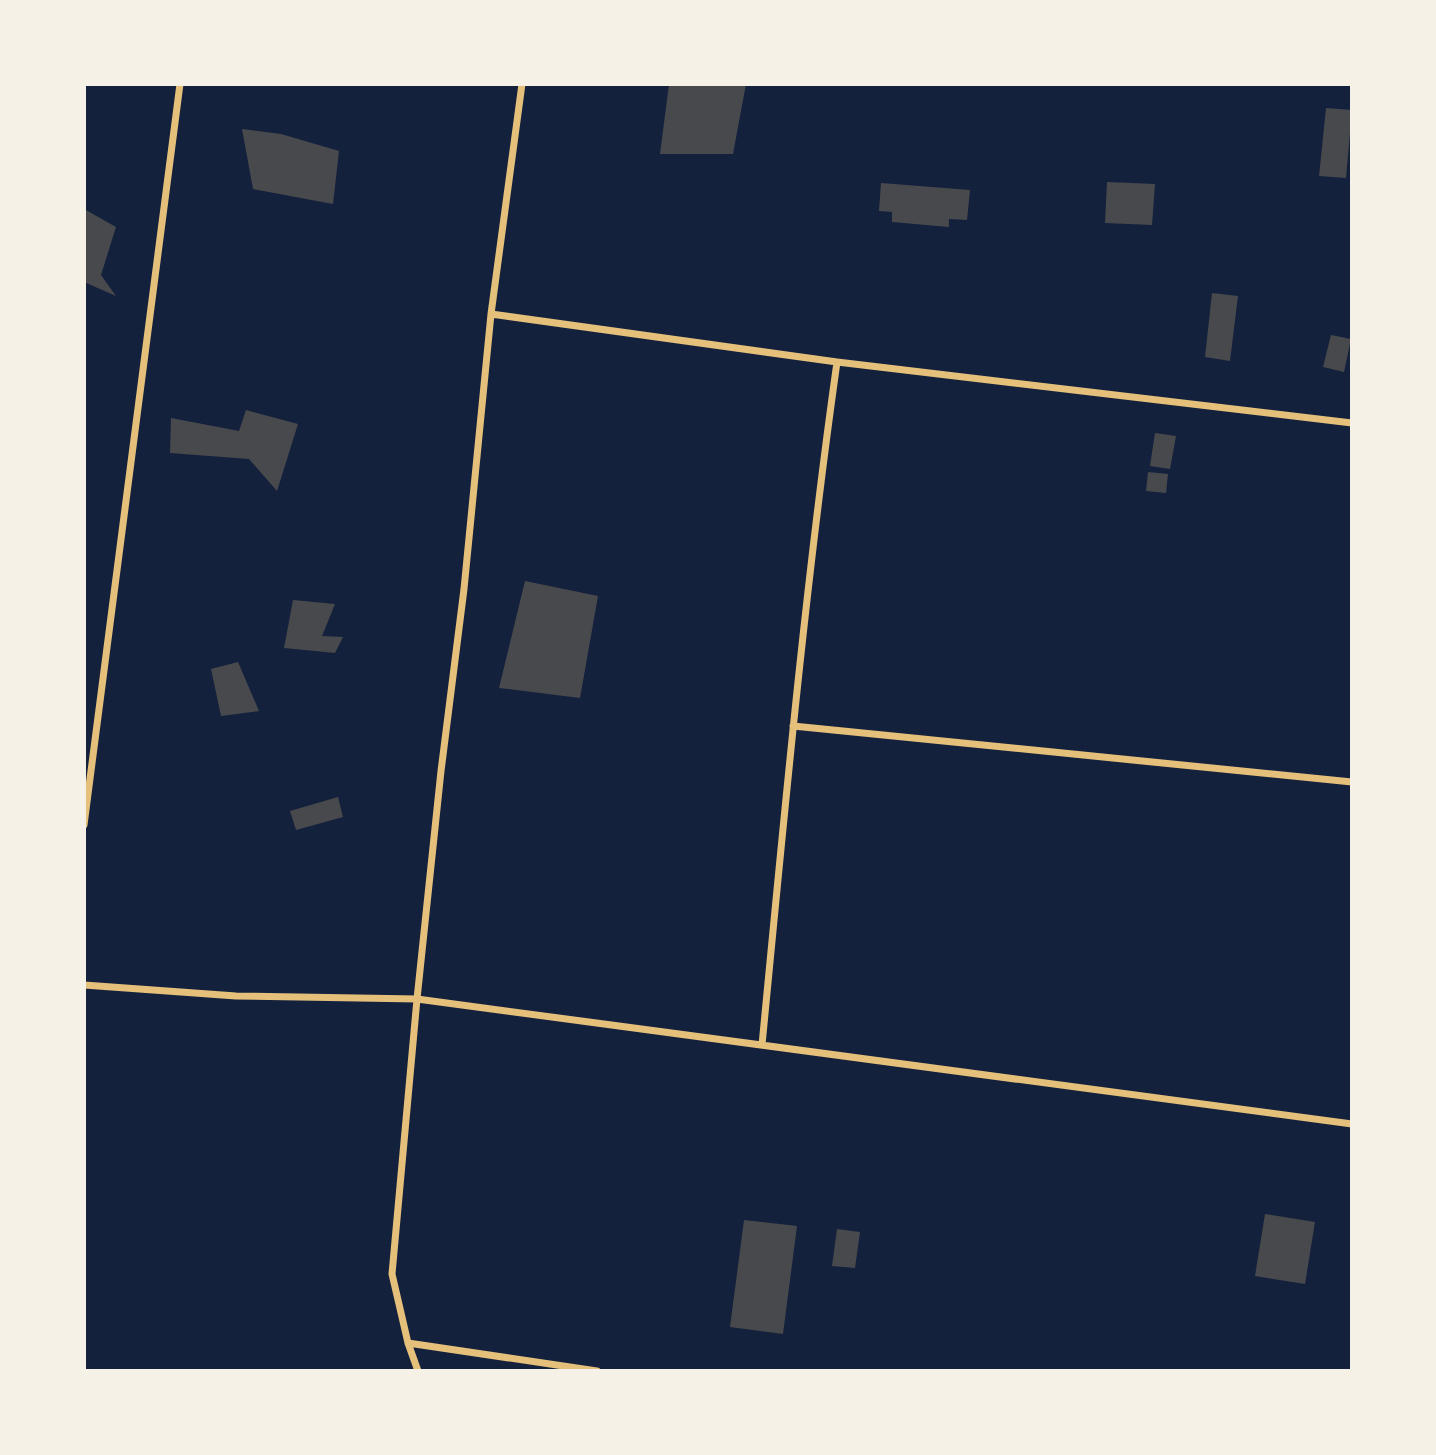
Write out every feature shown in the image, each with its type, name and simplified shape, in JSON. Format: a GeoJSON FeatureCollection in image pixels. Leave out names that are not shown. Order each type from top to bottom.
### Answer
{"type":"FeatureCollection","features":[{"type":"Feature","properties":{"kind":"street"},"geometry":{"type":"LineString","coordinates":[[84,825],[180,84]]}},
{"type":"Feature","properties":{"kind":"street"},"geometry":{"type":"LineString","coordinates":[[418,1371],[408,1343],[392,1274],[441,771],[464,589],[491,314],[522,84]]}},
{"type":"Feature","properties":{"kind":"street"},"geometry":{"type":"LineString","coordinates":[[491,314],[836,362],[1352,423]]}},
{"type":"Feature","properties":{"kind":"street"},"geometry":{"type":"LineString","coordinates":[[762,1045],[818,494],[836,362]]}},
{"type":"Feature","properties":{"kind":"street"},"geometry":{"type":"LineString","coordinates":[[793,726],[1352,782]]}},
{"type":"Feature","properties":{"kind":"street"},"geometry":{"type":"LineString","coordinates":[[84,985],[236,996],[417,999],[1352,1124]]}},
{"type":"Feature","properties":{"kind":"street"},"geometry":{"type":"LineString","coordinates":[[408,1343],[597,1371]]}},
{"type":"Feature","properties":{"kind":"building"},"geometry":{"type":"Polygon","coordinates":[[[669,84],[746,84],[733,154],[660,154],[669,84]]]}},
{"type":"Feature","properties":{"kind":"building"},"geometry":{"type":"Polygon","coordinates":[[[1326,108],[1352,110],[1346,178],[1319,176],[1326,108]]]}},
{"type":"Feature","properties":{"kind":"building"},"geometry":{"type":"Polygon","coordinates":[[[242,129],[281,134],[339,151],[333,204],[253,189],[242,129]]]}},
{"type":"Feature","properties":{"kind":"building"},"geometry":{"type":"Polygon","coordinates":[[[1107,182],[1155,184],[1152,225],[1105,223],[1107,182]]]}},
{"type":"Feature","properties":{"kind":"building"},"geometry":{"type":"Polygon","coordinates":[[[881,183],[970,190],[967,220],[949,219],[949,227],[892,222],[892,212],[879,211],[881,183]]]}},
{"type":"Feature","properties":{"kind":"building"},"geometry":{"type":"Polygon","coordinates":[[[84,209],[116,227],[101,275],[116,296],[84,282],[84,209]]]}},
{"type":"Feature","properties":{"kind":"building"},"geometry":{"type":"Polygon","coordinates":[[[1212,293],[1238,296],[1230,361],[1205,357],[1212,293]]]}},
{"type":"Feature","properties":{"kind":"building"},"geometry":{"type":"Polygon","coordinates":[[[1331,335],[1351,339],[1344,372],[1323,367],[1331,335]]]}},
{"type":"Feature","properties":{"kind":"building"},"geometry":{"type":"Polygon","coordinates":[[[246,410],[298,424],[277,491],[249,459],[170,453],[171,418],[239,431],[246,410]]]}},
{"type":"Feature","properties":{"kind":"building"},"geometry":{"type":"Polygon","coordinates":[[[1155,433],[1176,436],[1170,469],[1150,466],[1155,433]]]}},
{"type":"Feature","properties":{"kind":"building"},"geometry":{"type":"Polygon","coordinates":[[[1148,472],[1168,474],[1166,493],[1146,491],[1148,472]]]}},
{"type":"Feature","properties":{"kind":"building"},"geometry":{"type":"Polygon","coordinates":[[[525,581],[598,596],[580,698],[499,688],[525,581]]]}},
{"type":"Feature","properties":{"kind":"building"},"geometry":{"type":"Polygon","coordinates":[[[293,600],[335,604],[322,636],[343,637],[335,653],[284,648],[293,600]]]}},
{"type":"Feature","properties":{"kind":"building"},"geometry":{"type":"Polygon","coordinates":[[[238,662],[259,711],[221,716],[211,669],[238,662]]]}},
{"type":"Feature","properties":{"kind":"building"},"geometry":{"type":"Polygon","coordinates":[[[338,797],[343,817],[296,830],[290,811],[338,797]]]}},
{"type":"Feature","properties":{"kind":"building"},"geometry":{"type":"Polygon","coordinates":[[[1265,1214],[1315,1222],[1305,1284],[1255,1276],[1265,1214]]]}},
{"type":"Feature","properties":{"kind":"building"},"geometry":{"type":"Polygon","coordinates":[[[744,1220],[797,1226],[783,1334],[730,1327],[744,1220]]]}},
{"type":"Feature","properties":{"kind":"building"},"geometry":{"type":"Polygon","coordinates":[[[837,1229],[860,1232],[855,1268],[832,1266],[837,1229]]]}}]}
